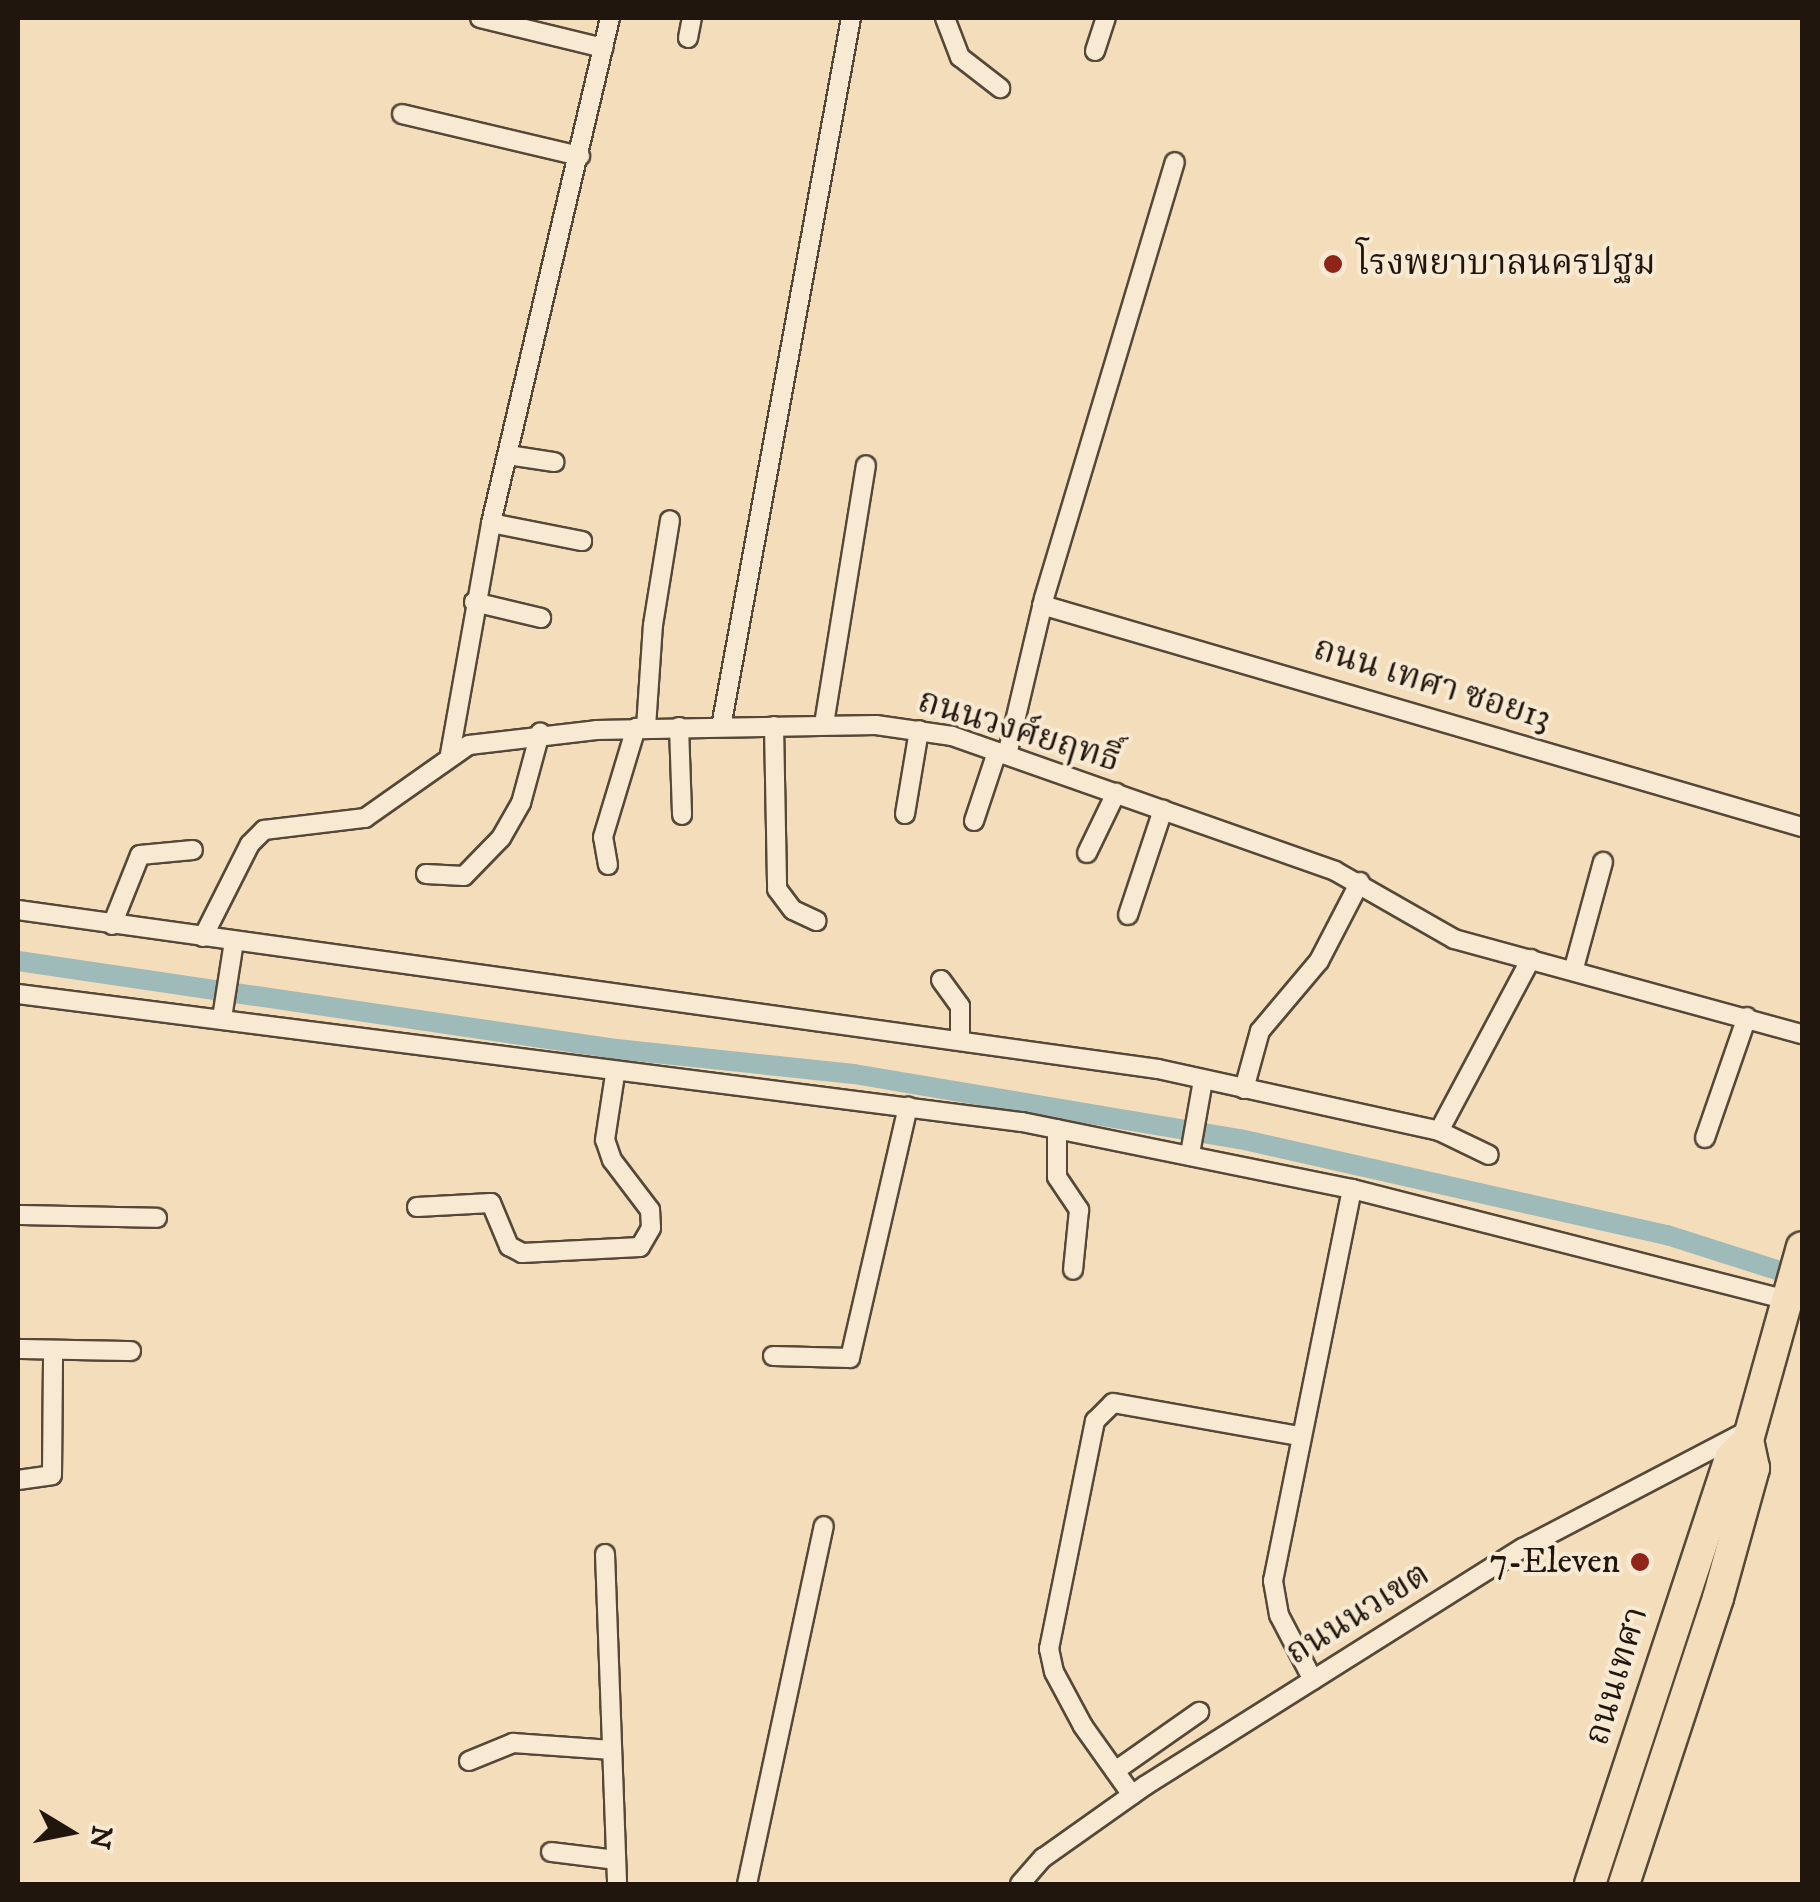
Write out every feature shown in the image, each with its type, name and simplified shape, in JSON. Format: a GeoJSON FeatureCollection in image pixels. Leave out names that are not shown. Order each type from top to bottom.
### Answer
{"type":"FeatureCollection","features":[{"type":"Feature","properties":{"kind":"main road","name":"ถนนเทศา"},"geometry":{"type":"LineString","coordinates":[[1624,1884],[1718,1598],[1754,1468],[1750,1434],[1802,1247]]}},
{"type":"Feature","properties":{"kind":"main road","name":"ถนนเทศา"},"geometry":{"type":"LineString","coordinates":[[1590,1884],[1730,1458],[1750,1434]]}},
{"type":"Feature","properties":{"kind":"street"},"geometry":{"type":"LineString","coordinates":[[480,18],[603,48]]}},
{"type":"Feature","properties":{"kind":"street"},"geometry":{"type":"LineString","coordinates":[[450,754],[491,522],[610,18]]}},
{"type":"Feature","properties":{"kind":"street"},"geometry":{"type":"LineString","coordinates":[[688,38],[692,18]]}},
{"type":"Feature","properties":{"kind":"street"},"geometry":{"type":"LineString","coordinates":[[721,727],[851,18]]}},
{"type":"Feature","properties":{"kind":"street"},"geometry":{"type":"LineString","coordinates":[[944,18],[960,57],[1000,88]]}},
{"type":"Feature","properties":{"kind":"street"},"geometry":{"type":"LineString","coordinates":[[1095,51],[1106,18]]}},
{"type":"Feature","properties":{"kind":"street"},"geometry":{"type":"LineString","coordinates":[[402,114],[580,156]]}},
{"type":"Feature","properties":{"kind":"street"},"geometry":{"type":"LineString","coordinates":[[974,821],[1002,753],[1175,162]]}},
{"type":"Feature","properties":{"kind":"street"},"geometry":{"type":"LineString","coordinates":[[508,455],[554,462]]}},
{"type":"Feature","properties":{"kind":"street"},"geometry":{"type":"LineString","coordinates":[[824,724],[866,465]]}},
{"type":"Feature","properties":{"kind":"street"},"geometry":{"type":"LineString","coordinates":[[608,866],[603,837],[641,728],[652,625],[670,520]]}},
{"type":"Feature","properties":{"kind":"street"},"geometry":{"type":"LineString","coordinates":[[491,522],[582,541]]}},
{"type":"Feature","properties":{"kind":"street"},"geometry":{"type":"LineString","coordinates":[[474,602],[541,618]]}},
{"type":"Feature","properties":{"kind":"street","name":"ถนน เทศา ซอย13"},"geometry":{"type":"LineString","coordinates":[[1042,606],[1802,827]]}},
{"type":"Feature","properties":{"kind":"street","name":"ถนนวงศ์ยฤทธิ์"},"geometry":{"type":"LineString","coordinates":[[203,937],[264,830],[365,818],[450,754],[540,733],[824,724],[920,730],[1002,753],[1360,882],[1454,939],[1574,968],[1802,1034]]}},
{"type":"Feature","properties":{"kind":"street"},"geometry":{"type":"LineString","coordinates":[[774,726],[777,889],[793,910],[817,920]]}},
{"type":"Feature","properties":{"kind":"street"},"geometry":{"type":"LineString","coordinates":[[679,728],[682,815]]}},
{"type":"Feature","properties":{"kind":"street"},"geometry":{"type":"LineString","coordinates":[[905,814],[920,730]]}},
{"type":"Feature","properties":{"kind":"street"},"geometry":{"type":"LineString","coordinates":[[426,874],[464,876],[488,853],[522,802],[540,733]]}},
{"type":"Feature","properties":{"kind":"street"},"geometry":{"type":"LineString","coordinates":[[1087,853],[1116,793]]}},
{"type":"Feature","properties":{"kind":"street"},"geometry":{"type":"LineString","coordinates":[[1128,915],[1163,810]]}},
{"type":"Feature","properties":{"kind":"street"},"geometry":{"type":"LineString","coordinates":[[112,924],[140,855],[193,850]]}},
{"type":"Feature","properties":{"kind":"street"},"geometry":{"type":"LineString","coordinates":[[1574,968],[1604,862]]}},
{"type":"Feature","properties":{"kind":"street"},"geometry":{"type":"LineString","coordinates":[[1244,1089],[1260,1030],[1326,951],[1360,882]]}},
{"type":"Feature","properties":{"kind":"street"},"geometry":{"type":"LineString","coordinates":[[18,910],[203,937],[232,951],[960,1040],[1203,1080],[1439,1131],[1489,1155]]}},
{"type":"Feature","properties":{"kind":"street"},"geometry":{"type":"LineString","coordinates":[[223,1010],[232,951]]}},
{"type":"Feature","properties":{"kind":"street"},"geometry":{"type":"LineString","coordinates":[[1439,1131],[1530,959]]}},
{"type":"Feature","properties":{"kind":"street"},"geometry":{"type":"LineString","coordinates":[[941,980],[960,1006],[960,1040]]}},
{"type":"Feature","properties":{"kind":"street"},"geometry":{"type":"LineString","coordinates":[[18,994],[223,1010],[616,1074],[1057,1128],[1191,1151],[1790,1291]]}},
{"type":"Feature","properties":{"kind":"street"},"geometry":{"type":"LineString","coordinates":[[1704,1138],[1747,1018]]}},
{"type":"Feature","properties":{"kind":"street"},"geometry":{"type":"LineString","coordinates":[[417,1207],[491,1204],[500,1213],[509,1246],[522,1253],[640,1246],[650,1228],[650,1210],[612,1160],[605,1140],[616,1074]]}},
{"type":"Feature","properties":{"kind":"street"},"geometry":{"type":"LineString","coordinates":[[1191,1151],[1203,1080]]}},
{"type":"Feature","properties":{"kind":"street"},"geometry":{"type":"LineString","coordinates":[[773,1356],[850,1358],[908,1107]]}},
{"type":"Feature","properties":{"kind":"street"},"geometry":{"type":"LineString","coordinates":[[1057,1128],[1057,1176],[1078,1210],[1073,1270]]}},
{"type":"Feature","properties":{"kind":"street"},"geometry":{"type":"LineString","coordinates":[[1314,1680],[1279,1615],[1273,1581],[1298,1436],[1352,1189]]}},
{"type":"Feature","properties":{"kind":"street"},"geometry":{"type":"LineString","coordinates":[[18,1215],[157,1218]]}},
{"type":"Feature","properties":{"kind":"street"},"geometry":{"type":"LineString","coordinates":[[18,1349],[131,1350]]}},
{"type":"Feature","properties":{"kind":"street"},"geometry":{"type":"LineString","coordinates":[[18,1480],[52,1475],[53,1350]]}},
{"type":"Feature","properties":{"kind":"street"},"geometry":{"type":"LineString","coordinates":[[1132,1795],[1068,1699],[1049,1649],[1095,1421],[1114,1402],[1298,1436]]}},
{"type":"Feature","properties":{"kind":"street","name":"ถนนนวเขต"},"geometry":{"type":"LineString","coordinates":[[1026,1883],[1043,1858],[1132,1795],[1523,1548],[1750,1434]]}},
{"type":"Feature","properties":{"kind":"street"},"geometry":{"type":"LineString","coordinates":[[747,1884],[824,1526]]}},
{"type":"Feature","properties":{"kind":"street"},"geometry":{"type":"LineString","coordinates":[[605,1554],[617,1884]]}},
{"type":"Feature","properties":{"kind":"street"},"geometry":{"type":"LineString","coordinates":[[1115,1770],[1199,1712]]}},
{"type":"Feature","properties":{"kind":"street"},"geometry":{"type":"LineString","coordinates":[[469,1762],[512,1744],[612,1750]]}},
{"type":"Feature","properties":{"kind":"street"},"geometry":{"type":"LineString","coordinates":[[551,1852],[616,1860]]}},
{"type":"Feature","properties":{"kind":"waterway"},"geometry":{"type":"LineString","coordinates":[[18,961],[616,1049],[854,1074],[1240,1139],[1667,1235],[1802,1278]]}},
{"type":"Feature","properties":{"kind":"place","name":"โรงพยาบาลนครปฐม"},"geometry":{"type":"Point","coordinates":[1333,264]}},
{"type":"Feature","properties":{"kind":"place","name":"7-Eleven"},"geometry":{"type":"Point","coordinates":[1640,1562]}}]}
